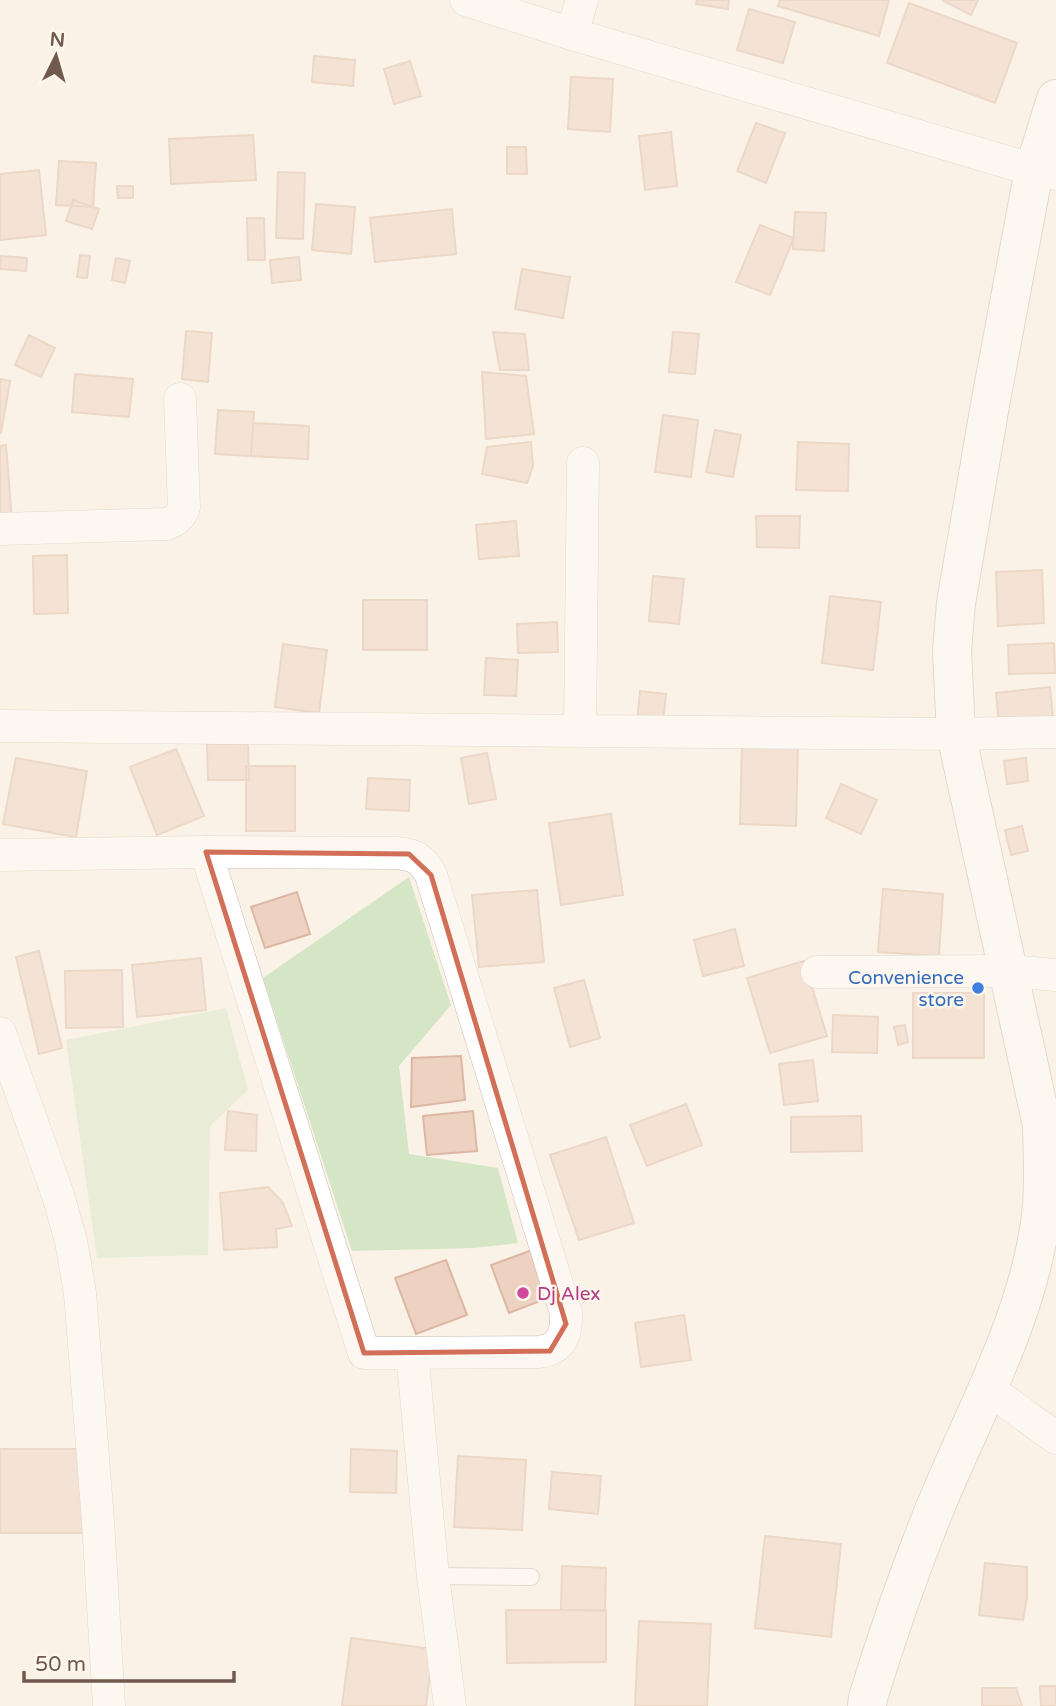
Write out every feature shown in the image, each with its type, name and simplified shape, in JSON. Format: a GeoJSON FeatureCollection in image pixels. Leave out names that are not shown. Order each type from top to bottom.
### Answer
{"type":"FeatureCollection","features":[{"type":"Feature","properties":{"kind":"street"},"geometry":{"type":"LineString","coordinates":[[466,0],[572,34],[1045,172]]}},
{"type":"Feature","properties":{"kind":"street"},"geometry":{"type":"LineString","coordinates":[[572,34],[582,0]]}},
{"type":"Feature","properties":{"kind":"street"},"geometry":{"type":"LineString","coordinates":[[867,1706],[886,1638],[929,1522],[988,1388],[1026,1292],[1039,1235],[1049,1126],[1008,971],[956,734],[952,651],[956,603],[1045,172],[1056,100]]}},
{"type":"Feature","properties":{"kind":"street"},"geometry":{"type":"LineString","coordinates":[[0,529],[167,524],[175,521],[184,507],[180,399]]}},
{"type":"Feature","properties":{"kind":"street"},"geometry":{"type":"LineString","coordinates":[[580,731],[583,463]]}},
{"type":"Feature","properties":{"kind":"street"},"geometry":{"type":"LineString","coordinates":[[0,726],[956,734],[1056,732]]}},
{"type":"Feature","properties":{"kind":"street"},"geometry":{"type":"LineString","coordinates":[[0,855],[206,852],[409,854],[425,864],[431,874],[566,1313],[564,1335],[559,1344],[550,1351],[364,1353],[206,852]]}},
{"type":"Feature","properties":{"kind":"street"},"geometry":{"type":"LineString","coordinates":[[817,972],[1008,971],[1056,975]]}},
{"type":"Feature","properties":{"kind":"street"},"geometry":{"type":"LineString","coordinates":[[0,1032],[58,1195],[71,1241],[80,1293],[109,1706]]}},
{"type":"Feature","properties":{"kind":"street"},"geometry":{"type":"LineString","coordinates":[[412,1353],[433,1576],[450,1706]]}},
{"type":"Feature","properties":{"kind":"street"},"geometry":{"type":"LineString","coordinates":[[988,1388],[1056,1438]]}},
{"type":"Feature","properties":{"kind":"lane"},"geometry":{"type":"LineString","coordinates":[[433,1576],[531,1577]]}},
{"type":"Feature","properties":{"kind":"highlighted area"},"geometry":{"type":"Polygon","coordinates":[[[206,852],[409,854],[431,875],[566,1324],[550,1351],[364,1353],[206,852]]]}},
{"type":"Feature","properties":{"kind":"green space"},"geometry":{"type":"Polygon","coordinates":[[[409,877],[451,1005],[399,1066],[409,1154],[498,1168],[518,1243],[474,1248],[352,1251],[263,978],[409,877]]]}},
{"type":"Feature","properties":{"kind":"green space"},"geometry":{"type":"Polygon","coordinates":[[[226,1008],[248,1090],[210,1126],[208,1255],[97,1258],[66,1040],[226,1008]]]}},
{"type":"Feature","properties":{"kind":"building"},"geometry":{"type":"Polygon","coordinates":[[[697,0],[729,0],[728,9],[696,4],[697,0]]]}},
{"type":"Feature","properties":{"kind":"building"},"geometry":{"type":"Polygon","coordinates":[[[780,0],[889,0],[879,36],[778,6],[780,0]]]}},
{"type":"Feature","properties":{"kind":"building"},"geometry":{"type":"Polygon","coordinates":[[[942,0],[978,0],[971,15],[942,0]]]}},
{"type":"Feature","properties":{"kind":"building"},"geometry":{"type":"Polygon","coordinates":[[[909,3],[1017,43],[995,103],[887,63],[909,3]]]}},
{"type":"Feature","properties":{"kind":"building"},"geometry":{"type":"Polygon","coordinates":[[[749,9],[795,22],[783,63],[737,50],[749,9]]]}},
{"type":"Feature","properties":{"kind":"building"},"geometry":{"type":"Polygon","coordinates":[[[314,56],[355,60],[353,86],[312,82],[314,56]]]}},
{"type":"Feature","properties":{"kind":"building"},"geometry":{"type":"Polygon","coordinates":[[[410,61],[421,96],[394,104],[384,69],[410,61]]]}},
{"type":"Feature","properties":{"kind":"building"},"geometry":{"type":"Polygon","coordinates":[[[571,77],[613,79],[610,132],[568,129],[571,77]]]}},
{"type":"Feature","properties":{"kind":"building"},"geometry":{"type":"Polygon","coordinates":[[[756,123],[785,133],[766,183],[737,171],[756,123]]]}},
{"type":"Feature","properties":{"kind":"building"},"geometry":{"type":"Polygon","coordinates":[[[671,132],[677,186],[645,190],[639,136],[671,132]]]}},
{"type":"Feature","properties":{"kind":"building"},"geometry":{"type":"Polygon","coordinates":[[[253,135],[256,180],[171,184],[169,139],[253,135]]]}},
{"type":"Feature","properties":{"kind":"building"},"geometry":{"type":"Polygon","coordinates":[[[507,147],[526,147],[527,174],[507,174],[507,147]]]}},
{"type":"Feature","properties":{"kind":"building"},"geometry":{"type":"Polygon","coordinates":[[[59,161],[96,163],[93,207],[56,205],[59,161]]]}},
{"type":"Feature","properties":{"kind":"building"},"geometry":{"type":"Polygon","coordinates":[[[39,170],[46,235],[0,240],[0,174],[39,170]]]}},
{"type":"Feature","properties":{"kind":"building"},"geometry":{"type":"Polygon","coordinates":[[[278,172],[305,173],[303,239],[276,238],[278,172]]]}},
{"type":"Feature","properties":{"kind":"building"},"geometry":{"type":"Polygon","coordinates":[[[117,186],[133,186],[133,198],[118,198],[117,186]]]}},
{"type":"Feature","properties":{"kind":"building"},"geometry":{"type":"Polygon","coordinates":[[[73,200],[99,209],[92,229],[66,221],[73,200]]]}},
{"type":"Feature","properties":{"kind":"building"},"geometry":{"type":"Polygon","coordinates":[[[316,204],[355,207],[351,254],[312,250],[316,204]]]}},
{"type":"Feature","properties":{"kind":"building"},"geometry":{"type":"Polygon","coordinates":[[[452,209],[456,254],[375,262],[370,218],[452,209]]]}},
{"type":"Feature","properties":{"kind":"building"},"geometry":{"type":"Polygon","coordinates":[[[795,212],[826,213],[824,251],[793,249],[795,212]]]}},
{"type":"Feature","properties":{"kind":"building"},"geometry":{"type":"Polygon","coordinates":[[[247,218],[264,218],[265,260],[248,260],[247,218]]]}},
{"type":"Feature","properties":{"kind":"building"},"geometry":{"type":"Polygon","coordinates":[[[760,225],[794,238],[770,295],[736,282],[760,225]]]}},
{"type":"Feature","properties":{"kind":"building"},"geometry":{"type":"Polygon","coordinates":[[[80,255],[90,256],[87,278],[77,277],[80,255]]]}},
{"type":"Feature","properties":{"kind":"building"},"geometry":{"type":"Polygon","coordinates":[[[1,256],[27,258],[26,271],[0,269],[1,256]]]}},
{"type":"Feature","properties":{"kind":"building"},"geometry":{"type":"Polygon","coordinates":[[[299,257],[301,280],[272,283],[270,260],[299,257]]]}},
{"type":"Feature","properties":{"kind":"building"},"geometry":{"type":"Polygon","coordinates":[[[116,258],[130,261],[125,283],[112,280],[116,258]]]}},
{"type":"Feature","properties":{"kind":"building"},"geometry":{"type":"Polygon","coordinates":[[[522,269],[570,277],[563,318],[515,309],[522,269]]]}},
{"type":"Feature","properties":{"kind":"building"},"geometry":{"type":"Polygon","coordinates":[[[186,331],[212,333],[208,382],[182,379],[186,331]]]}},
{"type":"Feature","properties":{"kind":"building"},"geometry":{"type":"Polygon","coordinates":[[[493,332],[525,334],[529,370],[500,370],[493,332]]]}},
{"type":"Feature","properties":{"kind":"building"},"geometry":{"type":"Polygon","coordinates":[[[673,332],[699,334],[695,374],[669,372],[673,332]]]}},
{"type":"Feature","properties":{"kind":"building"},"geometry":{"type":"Polygon","coordinates":[[[29,335],[55,348],[41,377],[15,365],[29,335]]]}},
{"type":"Feature","properties":{"kind":"building"},"geometry":{"type":"Polygon","coordinates":[[[482,372],[526,376],[534,434],[486,439],[482,372]]]}},
{"type":"Feature","properties":{"kind":"building"},"geometry":{"type":"Polygon","coordinates":[[[75,374],[133,379],[129,417],[72,412],[75,374]]]}},
{"type":"Feature","properties":{"kind":"building"},"geometry":{"type":"Polygon","coordinates":[[[0,379],[10,381],[1,433],[0,433],[0,379]]]}},
{"type":"Feature","properties":{"kind":"building"},"geometry":{"type":"Polygon","coordinates":[[[218,410],[254,412],[251,456],[215,454],[218,410]]]}},
{"type":"Feature","properties":{"kind":"building"},"geometry":{"type":"Polygon","coordinates":[[[663,415],[698,420],[691,477],[655,472],[663,415]]]}},
{"type":"Feature","properties":{"kind":"building"},"geometry":{"type":"Polygon","coordinates":[[[253,423],[309,426],[308,459],[251,456],[253,423]]]}},
{"type":"Feature","properties":{"kind":"building"},"geometry":{"type":"Polygon","coordinates":[[[715,430],[741,435],[733,477],[706,472],[715,430]]]}},
{"type":"Feature","properties":{"kind":"building"},"geometry":{"type":"Polygon","coordinates":[[[531,442],[533,466],[527,483],[482,474],[487,447],[531,442]]]}},
{"type":"Feature","properties":{"kind":"building"},"geometry":{"type":"Polygon","coordinates":[[[798,442],[849,444],[848,491],[796,490],[798,442]]]}},
{"type":"Feature","properties":{"kind":"building"},"geometry":{"type":"Polygon","coordinates":[[[6,445],[12,522],[0,523],[0,446],[6,445]]]}},
{"type":"Feature","properties":{"kind":"building"},"geometry":{"type":"Polygon","coordinates":[[[756,516],[800,516],[799,548],[757,547],[756,516]]]}},
{"type":"Feature","properties":{"kind":"building"},"geometry":{"type":"Polygon","coordinates":[[[516,521],[519,556],[479,559],[476,525],[516,521]]]}},
{"type":"Feature","properties":{"kind":"building"},"geometry":{"type":"Polygon","coordinates":[[[67,555],[68,613],[34,614],[33,556],[67,555]]]}},
{"type":"Feature","properties":{"kind":"building"},"geometry":{"type":"Polygon","coordinates":[[[1042,570],[1044,623],[998,626],[996,572],[1042,570]]]}},
{"type":"Feature","properties":{"kind":"building"},"geometry":{"type":"Polygon","coordinates":[[[653,576],[684,579],[679,624],[649,621],[653,576]]]}},
{"type":"Feature","properties":{"kind":"building"},"geometry":{"type":"Polygon","coordinates":[[[830,596],[881,602],[873,670],[822,663],[830,596]]]}},
{"type":"Feature","properties":{"kind":"building"},"geometry":{"type":"Polygon","coordinates":[[[363,600],[427,600],[427,650],[363,650],[363,600]]]}},
{"type":"Feature","properties":{"kind":"building"},"geometry":{"type":"Polygon","coordinates":[[[557,622],[558,652],[518,653],[517,624],[557,622]]]}},
{"type":"Feature","properties":{"kind":"building"},"geometry":{"type":"Polygon","coordinates":[[[1054,643],[1055,673],[1009,674],[1008,645],[1054,643]]]}},
{"type":"Feature","properties":{"kind":"building"},"geometry":{"type":"Polygon","coordinates":[[[283,644],[327,650],[319,713],[275,707],[283,644]]]}},
{"type":"Feature","properties":{"kind":"building"},"geometry":{"type":"Polygon","coordinates":[[[486,658],[518,660],[516,696],[484,695],[486,658]]]}},
{"type":"Feature","properties":{"kind":"building"},"geometry":{"type":"Polygon","coordinates":[[[1050,687],[1053,718],[999,724],[996,693],[1050,687]]]}},
{"type":"Feature","properties":{"kind":"building"},"geometry":{"type":"Polygon","coordinates":[[[640,691],[666,694],[663,724],[637,722],[640,691]]]}},
{"type":"Feature","properties":{"kind":"building"},"geometry":{"type":"Polygon","coordinates":[[[742,741],[798,742],[796,826],[740,824],[742,741]]]}},
{"type":"Feature","properties":{"kind":"building"},"geometry":{"type":"Polygon","coordinates":[[[207,744],[248,744],[249,780],[208,780],[207,744]]]}},
{"type":"Feature","properties":{"kind":"building"},"geometry":{"type":"Polygon","coordinates":[[[176,749],[204,816],[157,835],[130,767],[176,749]]]}},
{"type":"Feature","properties":{"kind":"building"},"geometry":{"type":"Polygon","coordinates":[[[487,753],[496,799],[469,804],[461,758],[487,753]]]}},
{"type":"Feature","properties":{"kind":"building"},"geometry":{"type":"Polygon","coordinates":[[[16,758],[87,771],[76,837],[3,824],[16,758]]]}},
{"type":"Feature","properties":{"kind":"building"},"geometry":{"type":"Polygon","coordinates":[[[1026,758],[1028,781],[1007,784],[1004,761],[1026,758]]]}},
{"type":"Feature","properties":{"kind":"building"},"geometry":{"type":"Polygon","coordinates":[[[246,766],[295,766],[295,831],[246,831],[246,766]]]}},
{"type":"Feature","properties":{"kind":"building"},"geometry":{"type":"Polygon","coordinates":[[[368,778],[410,780],[409,811],[366,809],[368,778]]]}},
{"type":"Feature","properties":{"kind":"building"},"geometry":{"type":"Polygon","coordinates":[[[841,784],[877,800],[861,834],[826,818],[841,784]]]}},
{"type":"Feature","properties":{"kind":"building"},"geometry":{"type":"Polygon","coordinates":[[[611,814],[623,895],[561,905],[549,823],[611,814]]]}},
{"type":"Feature","properties":{"kind":"building"},"geometry":{"type":"Polygon","coordinates":[[[1022,826],[1028,851],[1011,855],[1005,830],[1022,826]]]}},
{"type":"Feature","properties":{"kind":"building"},"geometry":{"type":"Polygon","coordinates":[[[883,889],[943,894],[939,956],[878,952],[883,889]]]}},
{"type":"Feature","properties":{"kind":"building"},"geometry":{"type":"Polygon","coordinates":[[[537,890],[544,962],[479,967],[472,895],[537,890]]]}},
{"type":"Feature","properties":{"kind":"building"},"geometry":{"type":"Polygon","coordinates":[[[297,892],[310,934],[265,948],[251,907],[297,892]]]}},
{"type":"Feature","properties":{"kind":"building"},"geometry":{"type":"Polygon","coordinates":[[[735,929],[744,966],[703,976],[694,940],[735,929]]]}},
{"type":"Feature","properties":{"kind":"building"},"geometry":{"type":"Polygon","coordinates":[[[39,951],[62,1048],[39,1054],[16,957],[39,951]]]}},
{"type":"Feature","properties":{"kind":"building"},"geometry":{"type":"Polygon","coordinates":[[[201,958],[206,1010],[137,1017],[132,965],[201,958]]]}},
{"type":"Feature","properties":{"kind":"building"},"geometry":{"type":"Polygon","coordinates":[[[804,961],[827,1036],[770,1053],[747,978],[804,961]]]}},
{"type":"Feature","properties":{"kind":"building"},"geometry":{"type":"Polygon","coordinates":[[[122,970],[123,1027],[66,1028],[65,971],[122,970]]]}},
{"type":"Feature","properties":{"kind":"building"},"geometry":{"type":"Polygon","coordinates":[[[584,980],[600,1038],[570,1047],[554,988],[584,980]]]}},
{"type":"Feature","properties":{"kind":"building"},"geometry":{"type":"Polygon","coordinates":[[[913,993],[984,993],[984,1058],[913,1058],[913,993]]]}},
{"type":"Feature","properties":{"kind":"building"},"geometry":{"type":"Polygon","coordinates":[[[833,1015],[878,1017],[877,1053],[832,1052],[833,1015]]]}},
{"type":"Feature","properties":{"kind":"building"},"geometry":{"type":"Polygon","coordinates":[[[905,1025],[908,1042],[898,1045],[894,1027],[905,1025]]]}},
{"type":"Feature","properties":{"kind":"building"},"geometry":{"type":"Polygon","coordinates":[[[461,1056],[465,1100],[411,1107],[412,1058],[461,1056]]]}},
{"type":"Feature","properties":{"kind":"building"},"geometry":{"type":"Polygon","coordinates":[[[813,1060],[818,1101],[784,1105],[779,1064],[813,1060]]]}},
{"type":"Feature","properties":{"kind":"building"},"geometry":{"type":"Polygon","coordinates":[[[686,1104],[702,1145],[647,1166],[630,1125],[686,1104]]]}},
{"type":"Feature","properties":{"kind":"building"},"geometry":{"type":"Polygon","coordinates":[[[228,1111],[257,1115],[256,1151],[225,1150],[228,1111]]]}},
{"type":"Feature","properties":{"kind":"building"},"geometry":{"type":"Polygon","coordinates":[[[473,1111],[477,1151],[427,1155],[423,1116],[473,1111]]]}},
{"type":"Feature","properties":{"kind":"building"},"geometry":{"type":"Polygon","coordinates":[[[861,1116],[862,1151],[791,1152],[791,1117],[861,1116]]]}},
{"type":"Feature","properties":{"kind":"building"},"geometry":{"type":"Polygon","coordinates":[[[606,1137],[634,1223],[579,1240],[550,1155],[606,1137]]]}},
{"type":"Feature","properties":{"kind":"building"},"geometry":{"type":"Polygon","coordinates":[[[268,1187],[283,1203],[292,1226],[276,1229],[277,1247],[224,1250],[220,1193],[268,1187]]]}},
{"type":"Feature","properties":{"kind":"building"},"geometry":{"type":"Polygon","coordinates":[[[535,1249],[553,1296],[509,1313],[491,1265],[535,1249]]]}},
{"type":"Feature","properties":{"kind":"building"},"geometry":{"type":"Polygon","coordinates":[[[446,1260],[467,1315],[416,1334],[395,1278],[446,1260]]]}},
{"type":"Feature","properties":{"kind":"building"},"geometry":{"type":"Polygon","coordinates":[[[684,1315],[691,1360],[641,1367],[635,1323],[684,1315]]]}},
{"type":"Feature","properties":{"kind":"building"},"geometry":{"type":"Polygon","coordinates":[[[0,1449],[82,1449],[83,1533],[0,1533],[0,1449]]]}},
{"type":"Feature","properties":{"kind":"building"},"geometry":{"type":"Polygon","coordinates":[[[351,1449],[397,1451],[396,1493],[350,1492],[351,1449]]]}},
{"type":"Feature","properties":{"kind":"building"},"geometry":{"type":"Polygon","coordinates":[[[458,1456],[526,1460],[522,1530],[454,1527],[458,1456]]]}},
{"type":"Feature","properties":{"kind":"building"},"geometry":{"type":"Polygon","coordinates":[[[552,1472],[601,1476],[598,1514],[549,1509],[552,1472]]]}},
{"type":"Feature","properties":{"kind":"building"},"geometry":{"type":"Polygon","coordinates":[[[765,1536],[841,1544],[831,1637],[755,1628],[765,1536]]]}},
{"type":"Feature","properties":{"kind":"building"},"geometry":{"type":"Polygon","coordinates":[[[985,1563],[1027,1567],[1027,1598],[1023,1620],[979,1615],[985,1563]]]}},
{"type":"Feature","properties":{"kind":"building"},"geometry":{"type":"Polygon","coordinates":[[[562,1566],[606,1568],[605,1611],[561,1610],[562,1566]]]}},
{"type":"Feature","properties":{"kind":"building"},"geometry":{"type":"Polygon","coordinates":[[[506,1610],[606,1610],[606,1662],[507,1663],[506,1610]]]}},
{"type":"Feature","properties":{"kind":"building"},"geometry":{"type":"Polygon","coordinates":[[[639,1621],[711,1624],[707,1706],[635,1706],[639,1621]]]}},
{"type":"Feature","properties":{"kind":"building"},"geometry":{"type":"Polygon","coordinates":[[[351,1638],[433,1649],[426,1706],[342,1706],[351,1638]]]}},
{"type":"Feature","properties":{"kind":"building"},"geometry":{"type":"Polygon","coordinates":[[[1040,1686],[1056,1686],[1056,1706],[1041,1706],[1040,1686]]]}},
{"type":"Feature","properties":{"kind":"building"},"geometry":{"type":"Polygon","coordinates":[[[982,1688],[1016,1688],[1022,1706],[982,1706],[982,1688]]]}},
{"type":"Feature","properties":{"kind":"place","name":"Convenience store"},"geometry":{"type":"Point","coordinates":[978,988]}},
{"type":"Feature","properties":{"kind":"place","name":"Dj Alex"},"geometry":{"type":"Point","coordinates":[523,1293]}}]}
